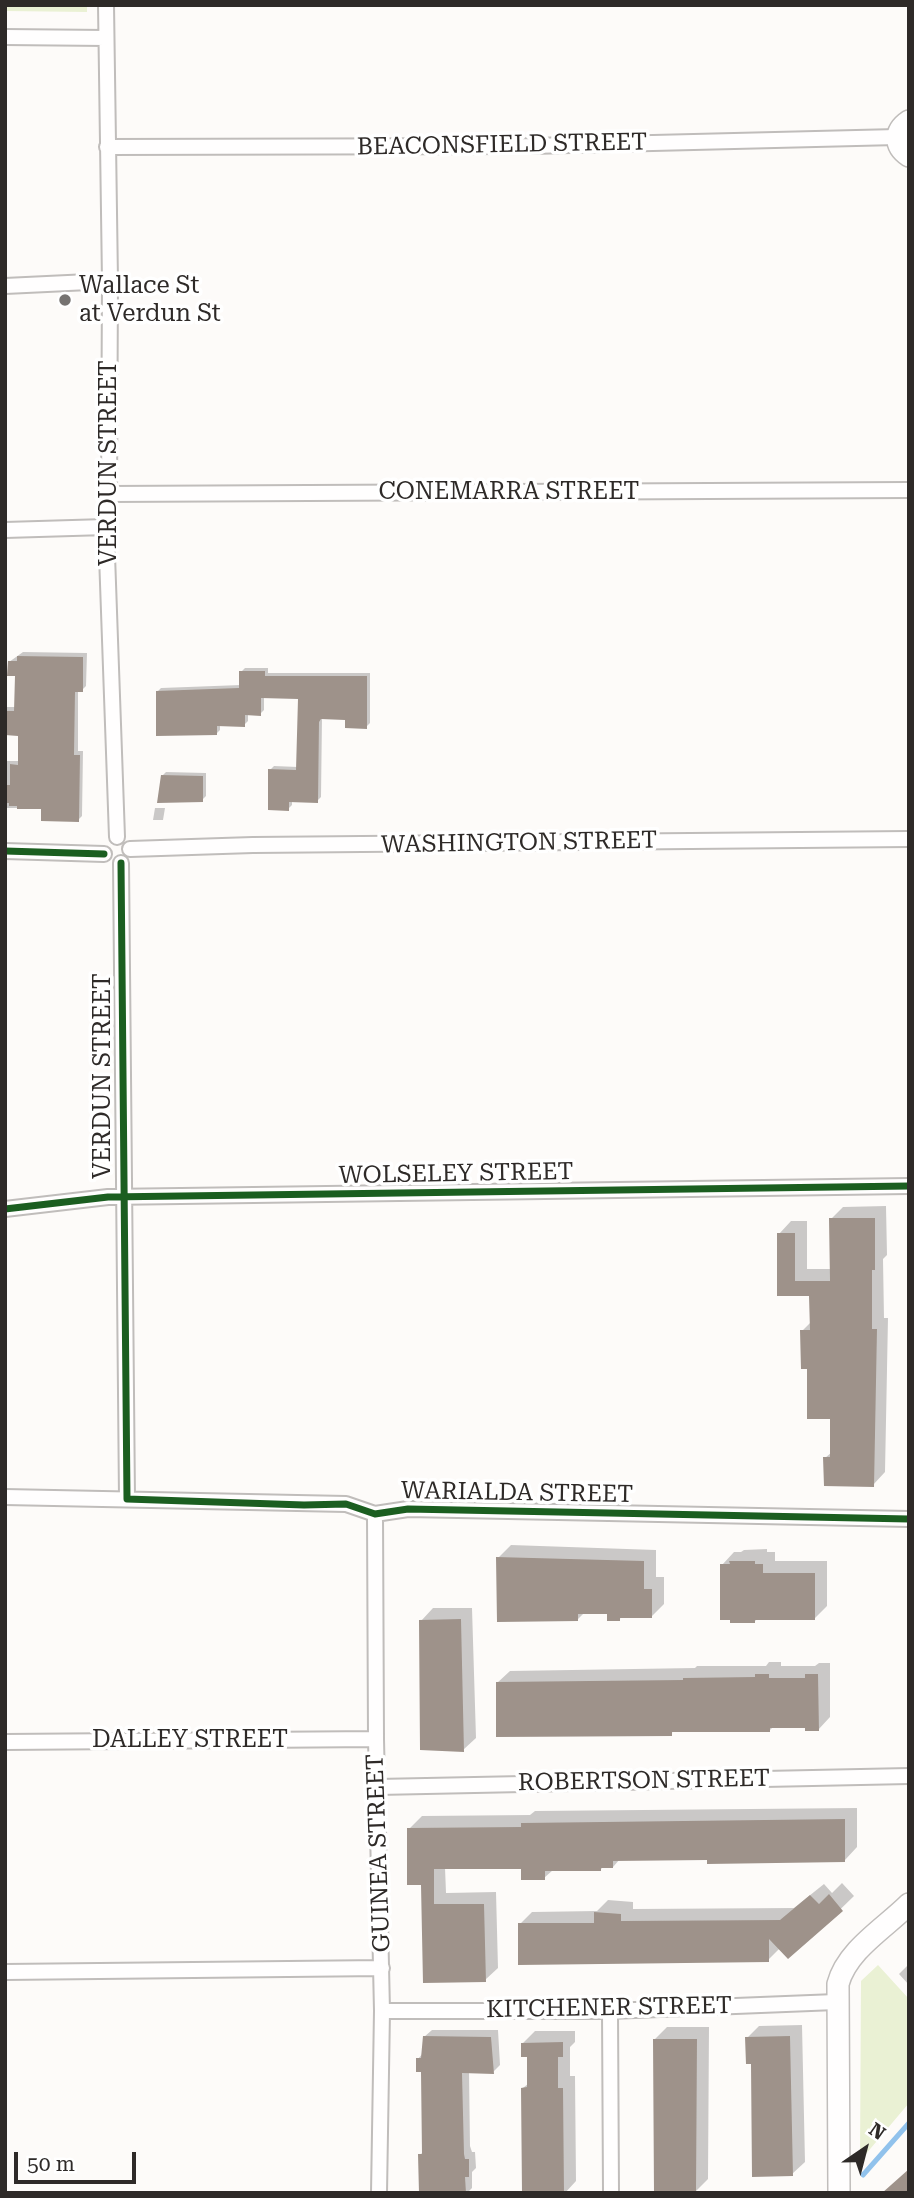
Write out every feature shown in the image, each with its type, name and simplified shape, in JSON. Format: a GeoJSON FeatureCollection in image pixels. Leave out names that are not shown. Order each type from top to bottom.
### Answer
{"type":"FeatureCollection","features":[{"type":"Feature","properties":{"kind":"main road"},"geometry":{"type":"LineString","coordinates":[[903,129],[900,149],[909,156]]}},
{"type":"Feature","properties":{"kind":"main road"},"geometry":{"type":"LineString","coordinates":[[839,2193],[838,1984],[845,1966],[909,1904]]}},
{"type":"Feature","properties":{"kind":"street","name":"VERDUN STREET"},"geometry":{"type":"LineString","coordinates":[[106,5],[110,281],[109,494],[106,527],[117,837]]}},
{"type":"Feature","properties":{"kind":"street"},"geometry":{"type":"LineString","coordinates":[[5,37],[106,38]]}},
{"type":"Feature","properties":{"kind":"street","name":"BEACONSFIELD STREET"},"geometry":{"type":"LineString","coordinates":[[107,147],[531,146],[903,129]]}},
{"type":"Feature","properties":{"kind":"street"},"geometry":{"type":"LineString","coordinates":[[5,286],[110,281]]}},
{"type":"Feature","properties":{"kind":"street","name":"CONEMARRA STREET"},"geometry":{"type":"LineString","coordinates":[[109,494],[909,490]]}},
{"type":"Feature","properties":{"kind":"street"},"geometry":{"type":"LineString","coordinates":[[5,530],[106,527]]}},
{"type":"Feature","properties":{"kind":"street"},"geometry":{"type":"LineString","coordinates":[[117,837],[126,841],[130,849],[127,859],[115,864],[108,861],[104,854],[105,843],[117,837]]}},
{"type":"Feature","properties":{"kind":"street","name":"WASHINGTON STREET"},"geometry":{"type":"LineString","coordinates":[[130,849],[253,845],[909,839]]}},
{"type":"Feature","properties":{"kind":"street"},"geometry":{"type":"LineString","coordinates":[[5,851],[104,854]]}},
{"type":"Feature","properties":{"kind":"street","name":"VERDUN STREET"},"geometry":{"type":"LineString","coordinates":[[121,863],[122,1198],[127,1499]]}},
{"type":"Feature","properties":{"kind":"street","name":"WOLSELEY STREET"},"geometry":{"type":"LineString","coordinates":[[5,1209],[108,1197],[909,1186]]}},
{"type":"Feature","properties":{"kind":"street","name":"WARIALDA STREET"},"geometry":{"type":"LineString","coordinates":[[5,1497],[346,1504],[375,1514],[408,1509],[909,1519]]}},
{"type":"Feature","properties":{"kind":"street","name":"GUINEA STREET"},"geometry":{"type":"LineString","coordinates":[[375,1514],[376,1739],[382,1968],[379,2193]]}},
{"type":"Feature","properties":{"kind":"street","name":"DALLEY STREET"},"geometry":{"type":"LineString","coordinates":[[5,1742],[376,1739]]}},
{"type":"Feature","properties":{"kind":"street","name":"ROBERTSON STREET"},"geometry":{"type":"LineString","coordinates":[[378,1787],[909,1776]]}},
{"type":"Feature","properties":{"kind":"street"},"geometry":{"type":"LineString","coordinates":[[5,1972],[382,1968]]}},
{"type":"Feature","properties":{"kind":"street","name":"KITCHENER STREET"},"geometry":{"type":"LineString","coordinates":[[382,2011],[610,2011],[836,2002]]}},
{"type":"Feature","properties":{"kind":"street"},"geometry":{"type":"LineString","coordinates":[[610,2011],[611,2193]]}},
{"type":"Feature","properties":{"kind":"green space"},"geometry":{"type":"Polygon","coordinates":[[[5,5],[87,5],[87,12],[5,11],[5,5]]]}},
{"type":"Feature","properties":{"kind":"green space"},"geometry":{"type":"Polygon","coordinates":[[[878,1965],[909,1999],[909,2103],[860,2161],[861,1981],[878,1965]]]}},
{"type":"Feature","properties":{"kind":"building"},"geometry":{"type":"Polygon","coordinates":[[[17,656],[83,657],[83,692],[75,692],[74,755],[80,755],[79,822],[41,821],[41,809],[17,809],[17,806],[5,803],[5,785],[10,785],[10,764],[18,765],[18,736],[5,735],[5,711],[14,711],[15,676],[7,676],[8,661],[17,661],[17,656]]]}},
{"type":"Feature","properties":{"kind":"building"},"geometry":{"type":"Polygon","coordinates":[[[239,671],[265,671],[265,676],[367,676],[367,729],[345,728],[345,720],[321,719],[319,722],[318,803],[289,802],[289,811],[268,810],[268,769],[296,770],[298,699],[261,698],[261,716],[245,715],[245,727],[217,726],[217,735],[156,736],[156,691],[239,688],[239,671]]]}},
{"type":"Feature","properties":{"kind":"building"},"geometry":{"type":"Polygon","coordinates":[[[161,775],[203,776],[203,802],[157,803],[161,775]]]}},
{"type":"Feature","properties":{"kind":"building"},"geometry":{"type":"Polygon","coordinates":[[[829,1218],[875,1218],[875,1270],[872,1270],[872,1329],[877,1329],[874,1487],[824,1486],[823,1457],[830,1457],[830,1419],[807,1419],[807,1369],[801,1369],[800,1330],[810,1330],[809,1296],[777,1296],[777,1233],[795,1233],[795,1281],[830,1281],[829,1218]]]}},
{"type":"Feature","properties":{"kind":"building"},"geometry":{"type":"Polygon","coordinates":[[[496,1557],[644,1561],[644,1589],[652,1589],[652,1618],[620,1618],[620,1621],[607,1621],[607,1614],[578,1614],[578,1621],[497,1622],[496,1557]]]}},
{"type":"Feature","properties":{"kind":"building"},"geometry":{"type":"Polygon","coordinates":[[[729,1561],[755,1561],[755,1564],[763,1564],[763,1573],[815,1573],[815,1620],[755,1620],[755,1623],[730,1623],[730,1620],[720,1620],[720,1564],[730,1564],[729,1561]]]}},
{"type":"Feature","properties":{"kind":"building"},"geometry":{"type":"Polygon","coordinates":[[[461,1619],[464,1752],[420,1750],[419,1620],[461,1619]]]}},
{"type":"Feature","properties":{"kind":"building"},"geometry":{"type":"Polygon","coordinates":[[[755,1674],[769,1674],[769,1678],[805,1678],[805,1674],[818,1674],[819,1731],[805,1731],[805,1728],[770,1728],[770,1732],[672,1732],[672,1736],[496,1737],[496,1682],[683,1680],[755,1677],[755,1674]]]}},
{"type":"Feature","properties":{"kind":"building"},"geometry":{"type":"Polygon","coordinates":[[[845,1819],[845,1862],[707,1864],[707,1860],[613,1861],[613,1868],[601,1868],[601,1871],[545,1871],[545,1880],[521,1880],[521,1869],[434,1869],[434,1904],[484,1904],[486,1982],[423,1983],[421,1885],[407,1885],[407,1828],[521,1827],[521,1823],[845,1819]]]}},
{"type":"Feature","properties":{"kind":"building"},"geometry":{"type":"Polygon","coordinates":[[[829,1894],[843,1911],[788,1959],[769,1939],[769,1962],[518,1965],[518,1923],[594,1923],[594,1912],[621,1914],[621,1921],[780,1920],[810,1895],[819,1904],[829,1894]]]}},
{"type":"Feature","properties":{"kind":"building"},"geometry":{"type":"Polygon","coordinates":[[[423,2036],[491,2037],[494,2074],[462,2073],[464,2154],[465,2159],[469,2159],[469,2177],[465,2177],[466,2193],[419,2193],[418,2154],[422,2154],[421,2072],[416,2072],[416,2058],[421,2058],[423,2036]]]}},
{"type":"Feature","properties":{"kind":"building"},"geometry":{"type":"Polygon","coordinates":[[[790,2036],[793,2176],[752,2177],[751,2064],[746,2064],[745,2037],[790,2036]]]}},
{"type":"Feature","properties":{"kind":"building"},"geometry":{"type":"Polygon","coordinates":[[[653,2039],[697,2039],[696,2193],[654,2193],[653,2039]]]}},
{"type":"Feature","properties":{"kind":"building"},"geometry":{"type":"Polygon","coordinates":[[[563,2042],[563,2057],[558,2057],[558,2088],[563,2088],[564,2193],[522,2193],[521,2088],[527,2087],[527,2057],[521,2057],[521,2043],[563,2042]]]}},
{"type":"Feature","properties":{"kind":"building"},"geometry":{"type":"Polygon","coordinates":[[[909,2169],[909,2193],[882,2193],[909,2169]]]}},
{"type":"Feature","properties":{"kind":"waterway"},"geometry":{"type":"LineString","coordinates":[[863,2175],[909,2123]]}},
{"type":"Feature","properties":{"kind":"cycle path"},"geometry":{"type":"LineString","coordinates":[[5,851],[104,854]]}},
{"type":"Feature","properties":{"kind":"cycle path"},"geometry":{"type":"LineString","coordinates":[[121,863],[127,1499],[346,1504],[375,1514],[408,1509],[909,1519]]}},
{"type":"Feature","properties":{"kind":"cycle path"},"geometry":{"type":"LineString","coordinates":[[5,1209],[108,1197],[909,1186]]}},
{"type":"Feature","properties":{"kind":"place","name":"Wallace St at Verdun St"},"geometry":{"type":"Point","coordinates":[65,300]}}]}
